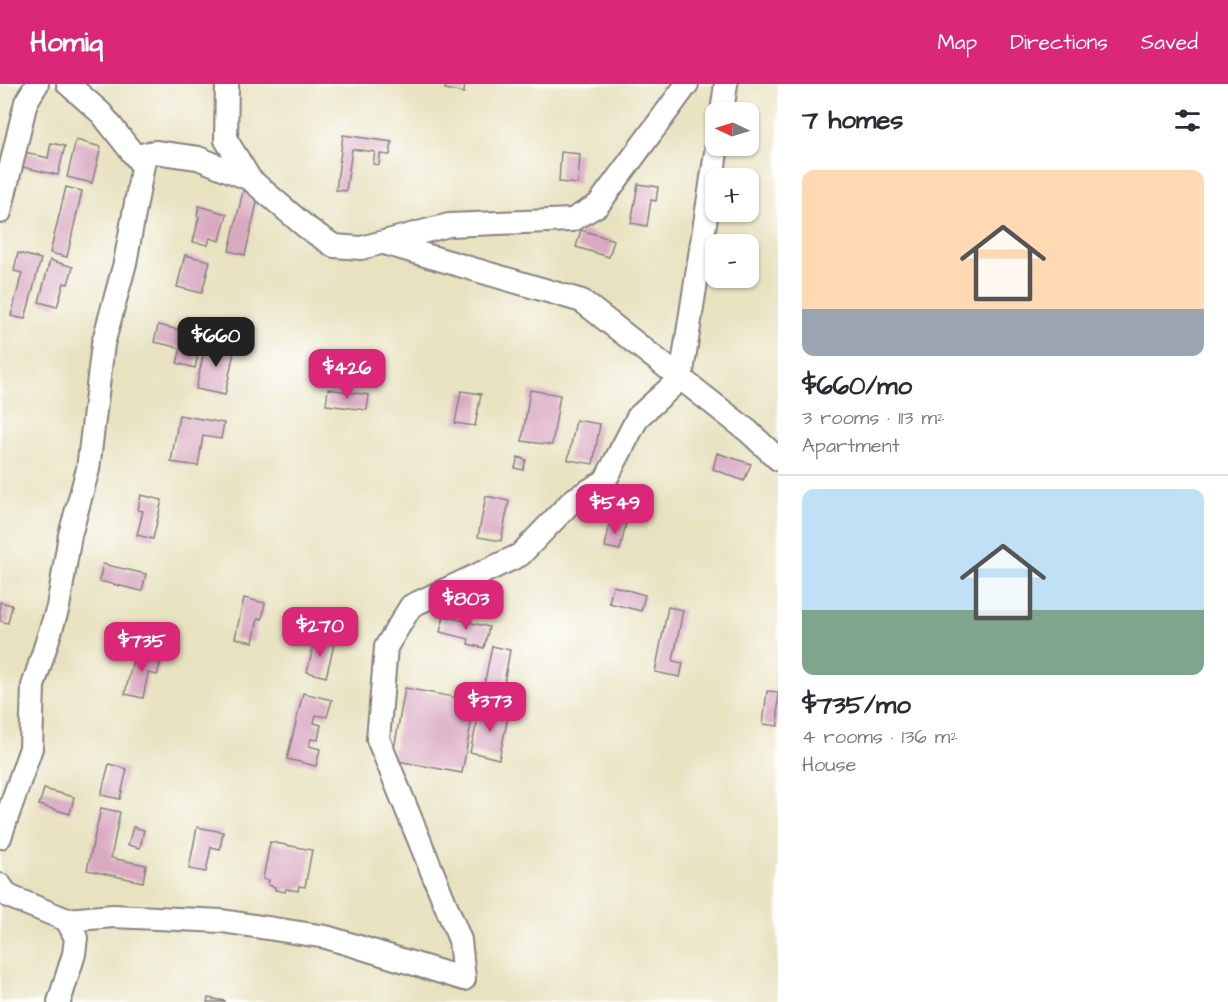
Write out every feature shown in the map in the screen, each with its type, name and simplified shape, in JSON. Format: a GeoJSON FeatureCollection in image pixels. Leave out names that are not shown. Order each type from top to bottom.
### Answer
{"type":"FeatureCollection","features":[{"type":"Feature","properties":{"kind":"street"},"geometry":{"type":"LineString","coordinates":[[0,212],[26,102],[38,84]]}},
{"type":"Feature","properties":{"kind":"street"},"geometry":{"type":"LineString","coordinates":[[68,84],[101,113],[142,165]]}},
{"type":"Feature","properties":{"kind":"street"},"geometry":{"type":"LineString","coordinates":[[227,84],[226,140],[250,179],[306,227],[334,246],[361,248],[449,225],[572,220],[598,206],[687,84]]}},
{"type":"Feature","properties":{"kind":"street"},"geometry":{"type":"LineString","coordinates":[[723,102],[726,84]]}},
{"type":"Feature","properties":{"kind":"street"},"geometry":{"type":"LineString","coordinates":[[0,837],[31,748],[33,686],[58,607],[70,535],[88,469],[103,344],[125,263],[145,154],[155,152],[198,158],[250,179]]}},
{"type":"Feature","properties":{"kind":"street"},"geometry":{"type":"LineString","coordinates":[[0,885],[8,896],[67,920],[113,916],[222,921],[326,937],[464,979],[460,940],[378,739],[386,647],[411,606],[520,555],[573,500],[605,481],[638,417],[681,378],[715,156]]}},
{"type":"Feature","properties":{"kind":"street"},"geometry":{"type":"LineString","coordinates":[[383,242],[582,301],[748,431],[778,459]]}},
{"type":"Feature","properties":{"kind":"street"},"geometry":{"type":"LineString","coordinates":[[59,1002],[74,954],[76,938],[67,920]]}},
{"type":"Feature","properties":{"kind":"building"},"geometry":{"type":"Polygon","coordinates":[[[447,84],[465,84],[464,93],[445,89],[447,84]]]}},
{"type":"Feature","properties":{"kind":"building"},"geometry":{"type":"Polygon","coordinates":[[[343,135],[392,142],[390,155],[380,154],[379,165],[373,164],[375,152],[352,149],[346,191],[336,190],[343,135]]]}},
{"type":"Feature","properties":{"kind":"building"},"geometry":{"type":"Polygon","coordinates":[[[76,140],[101,147],[92,183],[67,177],[76,140]]]}},
{"type":"Feature","properties":{"kind":"building"},"geometry":{"type":"Polygon","coordinates":[[[51,143],[65,146],[58,175],[22,167],[25,152],[48,158],[51,143]]]}},
{"type":"Feature","properties":{"kind":"building"},"geometry":{"type":"Polygon","coordinates":[[[561,152],[580,154],[578,184],[559,182],[561,152]]]}},
{"type":"Feature","properties":{"kind":"building"},"geometry":{"type":"Polygon","coordinates":[[[638,184],[658,187],[656,201],[651,200],[647,226],[631,223],[638,184]]]}},
{"type":"Feature","properties":{"kind":"building"},"geometry":{"type":"Polygon","coordinates":[[[66,187],[82,191],[67,257],[50,253],[66,187]]]}},
{"type":"Feature","properties":{"kind":"building"},"geometry":{"type":"Polygon","coordinates":[[[243,191],[259,194],[245,255],[229,251],[243,191]]]}},
{"type":"Feature","properties":{"kind":"building"},"geometry":{"type":"Polygon","coordinates":[[[199,206],[227,214],[220,241],[210,238],[208,245],[193,242],[199,217],[197,215],[199,206]]]}},
{"type":"Feature","properties":{"kind":"building"},"geometry":{"type":"Polygon","coordinates":[[[581,230],[614,240],[609,257],[576,247],[581,230]]]}},
{"type":"Feature","properties":{"kind":"building"},"geometry":{"type":"Polygon","coordinates":[[[18,253],[41,259],[25,319],[11,316],[22,273],[14,271],[18,253]]]}},
{"type":"Feature","properties":{"kind":"building"},"geometry":{"type":"Polygon","coordinates":[[[185,255],[210,261],[202,293],[177,287],[185,255]]]}},
{"type":"Feature","properties":{"kind":"building"},"geometry":{"type":"Polygon","coordinates":[[[50,260],[73,267],[68,284],[64,283],[57,307],[39,302],[50,260]]]}},
{"type":"Feature","properties":{"kind":"building"},"geometry":{"type":"Polygon","coordinates":[[[158,325],[202,335],[195,368],[177,363],[181,348],[154,342],[158,325]]]}},
{"type":"Feature","properties":{"kind":"building"},"geometry":{"type":"Polygon","coordinates":[[[206,341],[235,347],[225,395],[196,389],[206,341]]]}},
{"type":"Feature","properties":{"kind":"building"},"geometry":{"type":"Polygon","coordinates":[[[328,389],[369,395],[367,410],[326,405],[328,389]]]}},
{"type":"Feature","properties":{"kind":"building"},"geometry":{"type":"Polygon","coordinates":[[[530,390],[560,395],[552,445],[522,441],[530,390]]]}},
{"type":"Feature","properties":{"kind":"building"},"geometry":{"type":"Polygon","coordinates":[[[461,391],[481,394],[475,426],[455,423],[461,391]]]}},
{"type":"Feature","properties":{"kind":"building"},"geometry":{"type":"Polygon","coordinates":[[[179,415],[224,423],[221,439],[203,436],[198,466],[171,462],[179,415]]]}},
{"type":"Feature","properties":{"kind":"building"},"geometry":{"type":"Polygon","coordinates":[[[576,420],[600,424],[593,464],[568,460],[576,420]]]}},
{"type":"Feature","properties":{"kind":"building"},"geometry":{"type":"Polygon","coordinates":[[[717,453],[751,464],[744,481],[713,469],[717,453]]]}},
{"type":"Feature","properties":{"kind":"building"},"geometry":{"type":"Polygon","coordinates":[[[518,457],[526,460],[523,470],[515,468],[518,457]]]}},
{"type":"Feature","properties":{"kind":"building"},"geometry":{"type":"Polygon","coordinates":[[[141,495],[162,500],[153,539],[137,535],[143,511],[138,510],[141,495]]]}},
{"type":"Feature","properties":{"kind":"building"},"geometry":{"type":"Polygon","coordinates":[[[486,496],[509,501],[501,541],[478,537],[486,496]]]}},
{"type":"Feature","properties":{"kind":"building"},"geometry":{"type":"Polygon","coordinates":[[[610,521],[626,524],[620,550],[605,547],[610,521]]]}},
{"type":"Feature","properties":{"kind":"building"},"geometry":{"type":"Polygon","coordinates":[[[103,564],[146,574],[142,591],[99,581],[103,564]]]}},
{"type":"Feature","properties":{"kind":"building"},"geometry":{"type":"Polygon","coordinates":[[[613,586],[645,595],[641,611],[609,603],[613,586]]]}},
{"type":"Feature","properties":{"kind":"building"},"geometry":{"type":"Polygon","coordinates":[[[244,598],[265,603],[262,619],[258,618],[253,642],[235,638],[244,598]]]}},
{"type":"Feature","properties":{"kind":"building"},"geometry":{"type":"Polygon","coordinates":[[[0,602],[12,605],[8,623],[0,621],[0,602]]]}},
{"type":"Feature","properties":{"kind":"building"},"geometry":{"type":"Polygon","coordinates":[[[668,607],[683,610],[673,661],[683,663],[680,677],[655,672],[668,607]]]}},
{"type":"Feature","properties":{"kind":"building"},"geometry":{"type":"Polygon","coordinates":[[[444,616],[489,627],[484,648],[468,644],[469,639],[440,632],[444,616]]]}},
{"type":"Feature","properties":{"kind":"building"},"geometry":{"type":"Polygon","coordinates":[[[315,640],[334,645],[326,677],[307,672],[315,640]]]}},
{"type":"Feature","properties":{"kind":"building"},"geometry":{"type":"Polygon","coordinates":[[[492,646],[510,650],[502,694],[483,690],[492,646]]]}},
{"type":"Feature","properties":{"kind":"building"},"geometry":{"type":"Polygon","coordinates":[[[135,651],[162,657],[157,675],[148,673],[143,698],[125,694],[135,651]]]}},
{"type":"Feature","properties":{"kind":"building"},"geometry":{"type":"Polygon","coordinates":[[[405,688],[475,701],[462,773],[392,760],[405,688]]]}},
{"type":"Feature","properties":{"kind":"building"},"geometry":{"type":"Polygon","coordinates":[[[767,691],[778,692],[778,726],[763,724],[767,691]]]}},
{"type":"Feature","properties":{"kind":"building"},"geometry":{"type":"Polygon","coordinates":[[[303,693],[332,700],[327,717],[316,715],[314,723],[321,725],[318,740],[311,739],[309,746],[320,749],[316,766],[287,759],[303,693]]]}},
{"type":"Feature","properties":{"kind":"building"},"geometry":{"type":"Polygon","coordinates":[[[481,706],[509,713],[499,759],[470,752],[481,706]]]}},
{"type":"Feature","properties":{"kind":"building"},"geometry":{"type":"Polygon","coordinates":[[[109,764],[127,769],[120,799],[101,795],[109,764]]]}},
{"type":"Feature","properties":{"kind":"building"},"geometry":{"type":"Polygon","coordinates":[[[44,789],[74,797],[70,814],[39,805],[44,789]]]}},
{"type":"Feature","properties":{"kind":"building"},"geometry":{"type":"Polygon","coordinates":[[[101,808],[120,812],[111,858],[146,865],[143,882],[87,870],[101,808]]]}},
{"type":"Feature","properties":{"kind":"building"},"geometry":{"type":"Polygon","coordinates":[[[133,827],[144,830],[140,848],[128,845],[133,827]]]}},
{"type":"Feature","properties":{"kind":"building"},"geometry":{"type":"Polygon","coordinates":[[[197,827],[223,832],[220,849],[211,847],[206,872],[189,869],[197,827]]]}},
{"type":"Feature","properties":{"kind":"building"},"geometry":{"type":"Polygon","coordinates":[[[270,842],[312,850],[305,887],[299,886],[298,891],[286,889],[285,892],[275,890],[275,887],[268,885],[269,880],[263,879],[270,842]]]}},
{"type":"Feature","properties":{"kind":"building"},"geometry":{"type":"Polygon","coordinates":[[[208,998],[225,1001],[225,1002],[207,1002],[208,998]]]}}]}
